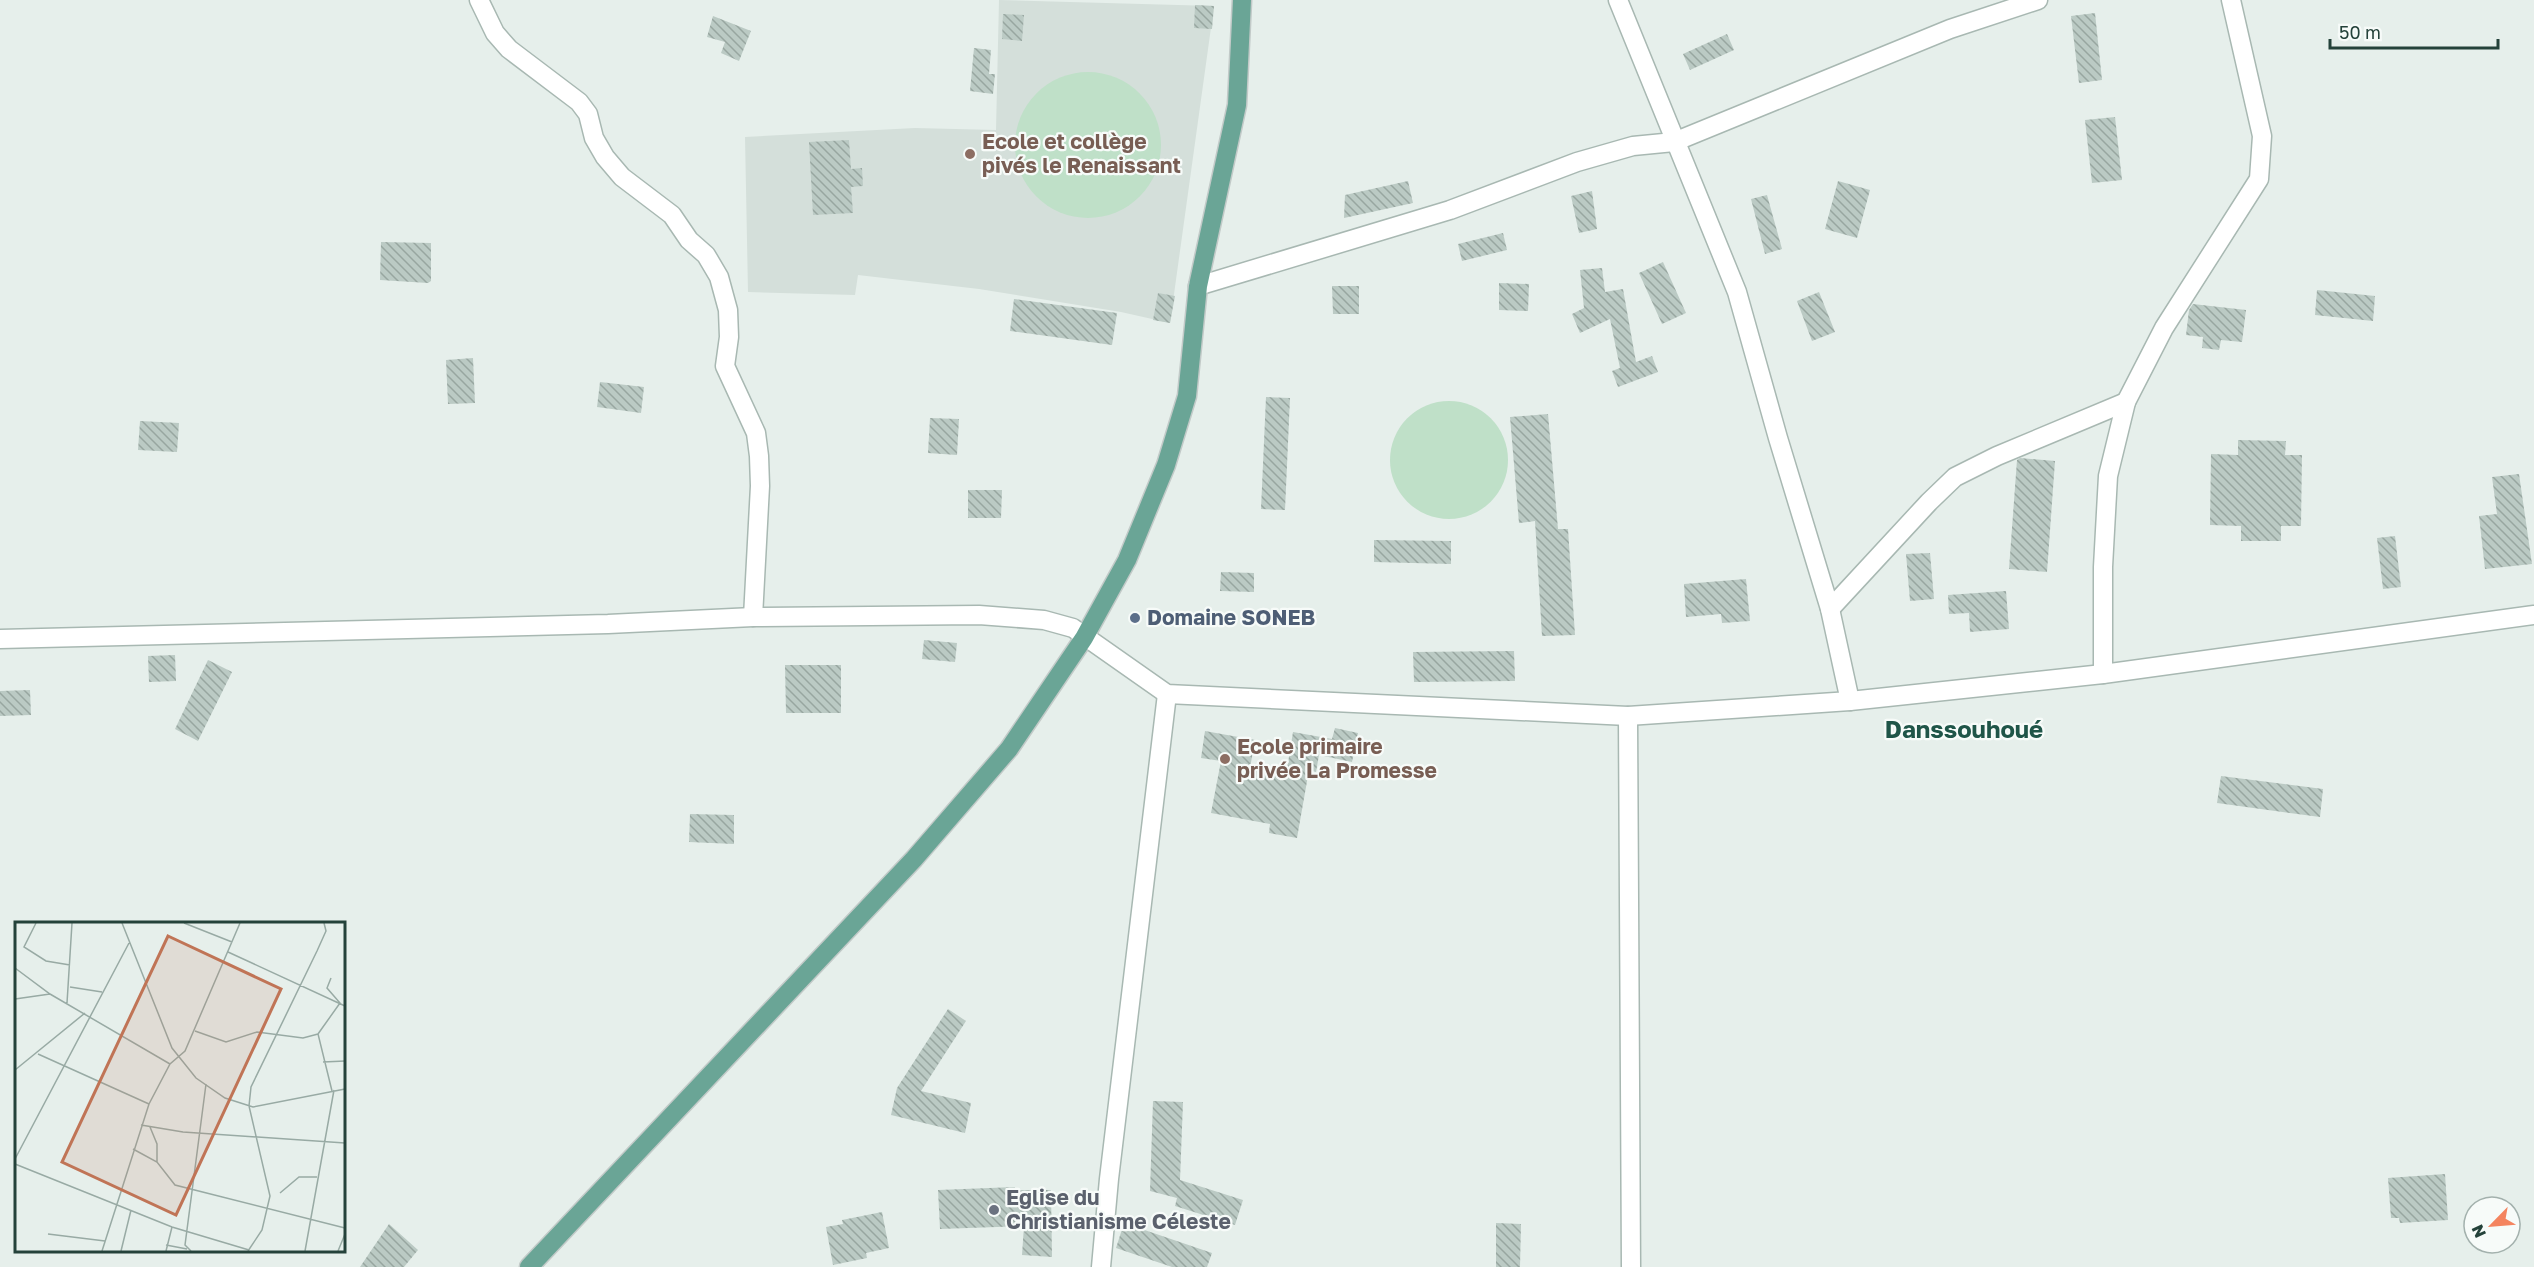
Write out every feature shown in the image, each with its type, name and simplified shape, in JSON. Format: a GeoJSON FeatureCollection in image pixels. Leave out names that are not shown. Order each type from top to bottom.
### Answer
{"type":"FeatureCollection","features":[{"type":"Feature","properties":{"kind":"main road"},"geometry":{"type":"LineString","coordinates":[[530,1267],[914,859],[1009,749],[1084,638],[1127,560],[1166,465],[1187,396],[1198,286],[1237,105],[1242,0]]}},
{"type":"Feature","properties":{"kind":"street"},"geometry":{"type":"LineString","coordinates":[[479,0],[495,33],[508,49],[579,102],[588,114],[594,138],[605,157],[622,177],[672,215],[689,240],[706,255],[719,277],[728,310],[729,337],[725,366],[756,433],[758,444],[760,486],[753,617]]}},
{"type":"Feature","properties":{"kind":"street"},"geometry":{"type":"LineString","coordinates":[[1618,0],[1737,292],[1830,609],[1850,701]]}},
{"type":"Feature","properties":{"kind":"street"},"geometry":{"type":"LineString","coordinates":[[1198,286],[1450,210],[1577,162],[1634,146],[1674,142],[1950,29],[2038,0]]}},
{"type":"Feature","properties":{"kind":"street"},"geometry":{"type":"LineString","coordinates":[[2103,674],[2103,567],[2108,476],[2126,402],[2164,328],[2259,179],[2262,136],[2231,0]]}},
{"type":"Feature","properties":{"kind":"street"},"geometry":{"type":"LineString","coordinates":[[1830,609],[1955,477],[1997,456],[2126,402]]}},
{"type":"Feature","properties":{"kind":"street"},"geometry":{"type":"LineString","coordinates":[[0,639],[608,624],[753,617],[979,615],[1044,620],[1073,628],[1084,638],[1167,694],[1628,716],[1850,701],[2103,674],[2534,615]]}},
{"type":"Feature","properties":{"kind":"street"},"geometry":{"type":"LineString","coordinates":[[1101,1267],[1109,1179],[1167,694]]}},
{"type":"Feature","properties":{"kind":"street"},"geometry":{"type":"LineString","coordinates":[[1628,716],[1631,1267]]}},
{"type":"Feature","properties":{"kind":"shaded area","name":"Ecole et collège pivés le Renaissant"},"geometry":{"type":"Polygon","coordinates":[[[999,0],[1214,6],[1170,323],[1121,312],[979,289],[858,275],[855,295],[748,292],[745,137],[915,128],[996,130],[999,0]]]}},
{"type":"Feature","properties":{"kind":"green space"},"geometry":{"type":"Polygon","coordinates":[[[1088,72],[1116,77],[1140,93],[1156,117],[1161,145],[1156,173],[1140,197],[1116,213],[1088,218],[1060,213],[1036,197],[1020,173],[1015,145],[1020,117],[1036,93],[1060,77],[1088,72]]]}},
{"type":"Feature","properties":{"kind":"green space"},"geometry":{"type":"Polygon","coordinates":[[[1449,401],[1482,411],[1498,427],[1508,460],[1498,493],[1482,509],[1449,519],[1416,509],[1400,493],[1390,460],[1400,427],[1416,411],[1449,401]]]}},
{"type":"Feature","properties":{"kind":"building"},"geometry":{"type":"Polygon","coordinates":[[[1195,5],[1214,6],[1212,29],[1194,28],[1195,5]]]}},
{"type":"Feature","properties":{"kind":"building"},"geometry":{"type":"Polygon","coordinates":[[[2095,13],[2102,80],[2079,83],[2071,16],[2095,13]]]}},
{"type":"Feature","properties":{"kind":"building"},"geometry":{"type":"Polygon","coordinates":[[[1003,14],[1024,15],[1022,41],[1002,39],[1003,14]]]}},
{"type":"Feature","properties":{"kind":"building"},"geometry":{"type":"Polygon","coordinates":[[[713,16],[751,31],[739,61],[721,53],[725,42],[707,37],[713,16]]]}},
{"type":"Feature","properties":{"kind":"building"},"geometry":{"type":"Polygon","coordinates":[[[1727,34],[1734,50],[1690,70],[1683,54],[1727,34]]]}},
{"type":"Feature","properties":{"kind":"building"},"geometry":{"type":"Polygon","coordinates":[[[974,48],[991,50],[989,74],[995,74],[993,94],[970,91],[974,48]]]}},
{"type":"Feature","properties":{"kind":"building"},"geometry":{"type":"Polygon","coordinates":[[[2115,117],[2122,180],[2092,183],[2085,120],[2115,117]]]}},
{"type":"Feature","properties":{"kind":"building"},"geometry":{"type":"Polygon","coordinates":[[[849,140],[851,169],[862,168],[863,186],[851,187],[853,213],[813,215],[809,142],[849,140]]]}},
{"type":"Feature","properties":{"kind":"building"},"geometry":{"type":"Polygon","coordinates":[[[1408,181],[1413,203],[1344,218],[1345,195],[1408,181]]]}},
{"type":"Feature","properties":{"kind":"building"},"geometry":{"type":"Polygon","coordinates":[[[1838,181],[1870,190],[1857,238],[1825,229],[1838,181]]]}},
{"type":"Feature","properties":{"kind":"building"},"geometry":{"type":"Polygon","coordinates":[[[1592,191],[1597,229],[1579,233],[1571,196],[1592,191]]]}},
{"type":"Feature","properties":{"kind":"building"},"geometry":{"type":"Polygon","coordinates":[[[1767,195],[1782,249],[1765,254],[1751,199],[1767,195]]]}},
{"type":"Feature","properties":{"kind":"building"},"geometry":{"type":"Polygon","coordinates":[[[1503,233],[1507,250],[1462,261],[1458,244],[1503,233]]]}},
{"type":"Feature","properties":{"kind":"building"},"geometry":{"type":"Polygon","coordinates":[[[381,242],[431,243],[431,281],[428,283],[380,280],[381,242]]]}},
{"type":"Feature","properties":{"kind":"building"},"geometry":{"type":"Polygon","coordinates":[[[1663,262],[1686,313],[1662,324],[1639,273],[1663,262]]]}},
{"type":"Feature","properties":{"kind":"building"},"geometry":{"type":"Polygon","coordinates":[[[1602,268],[1605,292],[1623,289],[1636,362],[1652,356],[1658,372],[1618,387],[1612,371],[1620,368],[1610,319],[1580,333],[1572,314],[1584,308],[1580,270],[1602,268]]]}},
{"type":"Feature","properties":{"kind":"building"},"geometry":{"type":"Polygon","coordinates":[[[1499,283],[1529,284],[1528,311],[1499,310],[1499,283]]]}},
{"type":"Feature","properties":{"kind":"building"},"geometry":{"type":"Polygon","coordinates":[[[1332,286],[1359,286],[1359,314],[1333,314],[1332,286]]]}},
{"type":"Feature","properties":{"kind":"building"},"geometry":{"type":"Polygon","coordinates":[[[2317,290],[2375,296],[2373,321],[2315,315],[2317,290]]]}},
{"type":"Feature","properties":{"kind":"building"},"geometry":{"type":"Polygon","coordinates":[[[1819,292],[1835,332],[1812,341],[1797,301],[1819,292]]]}},
{"type":"Feature","properties":{"kind":"building"},"geometry":{"type":"Polygon","coordinates":[[[1158,293],[1175,296],[1170,323],[1153,320],[1158,293]]]}},
{"type":"Feature","properties":{"kind":"building"},"geometry":{"type":"Polygon","coordinates":[[[1014,299],[1117,313],[1112,345],[1010,331],[1014,299]]]}},
{"type":"Feature","properties":{"kind":"building"},"geometry":{"type":"Polygon","coordinates":[[[2193,304],[2246,310],[2242,342],[2221,340],[2219,350],[2202,348],[2203,337],[2186,335],[2189,310],[2193,304]]]}},
{"type":"Feature","properties":{"kind":"building"},"geometry":{"type":"Polygon","coordinates":[[[473,358],[475,403],[448,404],[446,360],[473,358]]]}},
{"type":"Feature","properties":{"kind":"building"},"geometry":{"type":"Polygon","coordinates":[[[600,382],[644,387],[641,413],[597,407],[600,382]]]}},
{"type":"Feature","properties":{"kind":"building"},"geometry":{"type":"Polygon","coordinates":[[[1266,397],[1290,398],[1285,510],[1261,509],[1266,397]]]}},
{"type":"Feature","properties":{"kind":"building"},"geometry":{"type":"Polygon","coordinates":[[[1548,414],[1558,529],[1568,529],[1575,635],[1542,636],[1535,521],[1519,523],[1510,417],[1548,414]]]}},
{"type":"Feature","properties":{"kind":"building"},"geometry":{"type":"Polygon","coordinates":[[[930,418],[959,419],[957,455],[928,453],[930,418]]]}},
{"type":"Feature","properties":{"kind":"building"},"geometry":{"type":"Polygon","coordinates":[[[140,421],[179,423],[177,452],[138,450],[140,421]]]}},
{"type":"Feature","properties":{"kind":"building"},"geometry":{"type":"Polygon","coordinates":[[[2238,440],[2286,441],[2285,455],[2302,455],[2301,526],[2281,526],[2281,541],[2241,541],[2241,526],[2210,525],[2211,454],[2238,455],[2238,440]]]}},
{"type":"Feature","properties":{"kind":"building"},"geometry":{"type":"Polygon","coordinates":[[[2020,458],[2055,461],[2047,572],[2009,569],[2017,460],[2020,458]]]}},
{"type":"Feature","properties":{"kind":"building"},"geometry":{"type":"Polygon","coordinates":[[[2519,474],[2532,564],[2485,569],[2479,516],[2497,514],[2492,477],[2519,474]]]}},
{"type":"Feature","properties":{"kind":"building"},"geometry":{"type":"Polygon","coordinates":[[[968,490],[1002,490],[1001,518],[968,518],[968,490]]]}},
{"type":"Feature","properties":{"kind":"building"},"geometry":{"type":"Polygon","coordinates":[[[2395,536],[2401,587],[2383,589],[2377,538],[2395,536]]]}},
{"type":"Feature","properties":{"kind":"building"},"geometry":{"type":"Polygon","coordinates":[[[1374,540],[1451,541],[1451,564],[1374,562],[1374,540]]]}},
{"type":"Feature","properties":{"kind":"building"},"geometry":{"type":"Polygon","coordinates":[[[1930,553],[1934,599],[1910,601],[1906,554],[1930,553]]]}},
{"type":"Feature","properties":{"kind":"building"},"geometry":{"type":"Polygon","coordinates":[[[1221,572],[1254,573],[1254,592],[1220,591],[1221,572]]]}},
{"type":"Feature","properties":{"kind":"building"},"geometry":{"type":"Polygon","coordinates":[[[1746,579],[1750,621],[1722,623],[1721,614],[1686,617],[1684,584],[1746,579]]]}},
{"type":"Feature","properties":{"kind":"building"},"geometry":{"type":"Polygon","coordinates":[[[2006,591],[2009,629],[1970,632],[1969,613],[1949,614],[1948,595],[2006,591]]]}},
{"type":"Feature","properties":{"kind":"building"},"geometry":{"type":"Polygon","coordinates":[[[924,640],[957,643],[955,662],[922,659],[924,640]]]}},
{"type":"Feature","properties":{"kind":"building"},"geometry":{"type":"Polygon","coordinates":[[[1514,651],[1515,681],[1414,682],[1413,652],[1514,651]]]}},
{"type":"Feature","properties":{"kind":"building"},"geometry":{"type":"Polygon","coordinates":[[[175,655],[176,681],[149,682],[148,656],[175,655]]]}},
{"type":"Feature","properties":{"kind":"building"},"geometry":{"type":"Polygon","coordinates":[[[208,660],[232,672],[198,741],[175,729],[208,660]]]}},
{"type":"Feature","properties":{"kind":"building"},"geometry":{"type":"Polygon","coordinates":[[[785,665],[841,665],[841,713],[786,713],[785,665]]]}},
{"type":"Feature","properties":{"kind":"building"},"geometry":{"type":"Polygon","coordinates":[[[30,690],[31,715],[0,716],[0,691],[30,690]]]}},
{"type":"Feature","properties":{"kind":"building"},"geometry":{"type":"Polygon","coordinates":[[[1335,728],[1358,733],[1352,762],[1319,755],[1316,772],[1309,770],[1297,838],[1269,833],[1270,824],[1211,813],[1221,761],[1201,758],[1205,731],[1255,740],[1250,768],[1286,775],[1293,732],[1332,739],[1335,728]]]}},
{"type":"Feature","properties":{"kind":"building"},"geometry":{"type":"Polygon","coordinates":[[[2221,776],[2323,789],[2320,817],[2217,803],[2221,776]]]}},
{"type":"Feature","properties":{"kind":"building"},"geometry":{"type":"Polygon","coordinates":[[[690,814],[734,815],[734,844],[689,842],[690,814]]]}},
{"type":"Feature","properties":{"kind":"building"},"geometry":{"type":"Polygon","coordinates":[[[948,1009],[966,1021],[921,1091],[971,1103],[965,1133],[891,1115],[897,1088],[948,1009]]]}},
{"type":"Feature","properties":{"kind":"building"},"geometry":{"type":"Polygon","coordinates":[[[1153,1101],[1183,1102],[1180,1180],[1243,1200],[1235,1225],[1175,1206],[1177,1198],[1150,1191],[1153,1101]]]}},
{"type":"Feature","properties":{"kind":"building"},"geometry":{"type":"Polygon","coordinates":[[[2445,1174],[2448,1220],[2400,1223],[2399,1218],[2391,1218],[2388,1178],[2445,1174]]]}},
{"type":"Feature","properties":{"kind":"building"},"geometry":{"type":"Polygon","coordinates":[[[1015,1187],[1015,1190],[1051,1190],[1052,1257],[1022,1255],[1024,1226],[940,1229],[938,1190],[1015,1187]]]}},
{"type":"Feature","properties":{"kind":"building"},"geometry":{"type":"Polygon","coordinates":[[[882,1212],[889,1248],[866,1253],[867,1258],[833,1265],[826,1227],[843,1224],[842,1220],[882,1212]]]}},
{"type":"Feature","properties":{"kind":"building"},"geometry":{"type":"Polygon","coordinates":[[[1124,1223],[1212,1253],[1207,1267],[1172,1267],[1116,1248],[1124,1223]]]}},
{"type":"Feature","properties":{"kind":"building"},"geometry":{"type":"Polygon","coordinates":[[[1496,1223],[1521,1224],[1520,1267],[1496,1267],[1496,1223]]]}},
{"type":"Feature","properties":{"kind":"building"},"geometry":{"type":"Polygon","coordinates":[[[389,1224],[418,1250],[404,1267],[360,1267],[389,1224]]]}},
{"type":"Feature","properties":{"kind":"place","name":"Ecole et collège pivés le Renaissant"},"geometry":{"type":"Point","coordinates":[970,154]}},
{"type":"Feature","properties":{"kind":"place","name":"Domaine SONEB"},"geometry":{"type":"Point","coordinates":[1135,618]}},
{"type":"Feature","properties":{"kind":"place","name":"Ecole primaire privée La Promesse"},"geometry":{"type":"Point","coordinates":[1225,759]}},
{"type":"Feature","properties":{"kind":"place","name":"Eglise du Christianisme Céleste"},"geometry":{"type":"Point","coordinates":[994,1210]}},
{"type":"Feature","properties":{"kind":"district","name":"Danssouhoué"},"geometry":{"type":"Point","coordinates":[1964,730]}}]}
